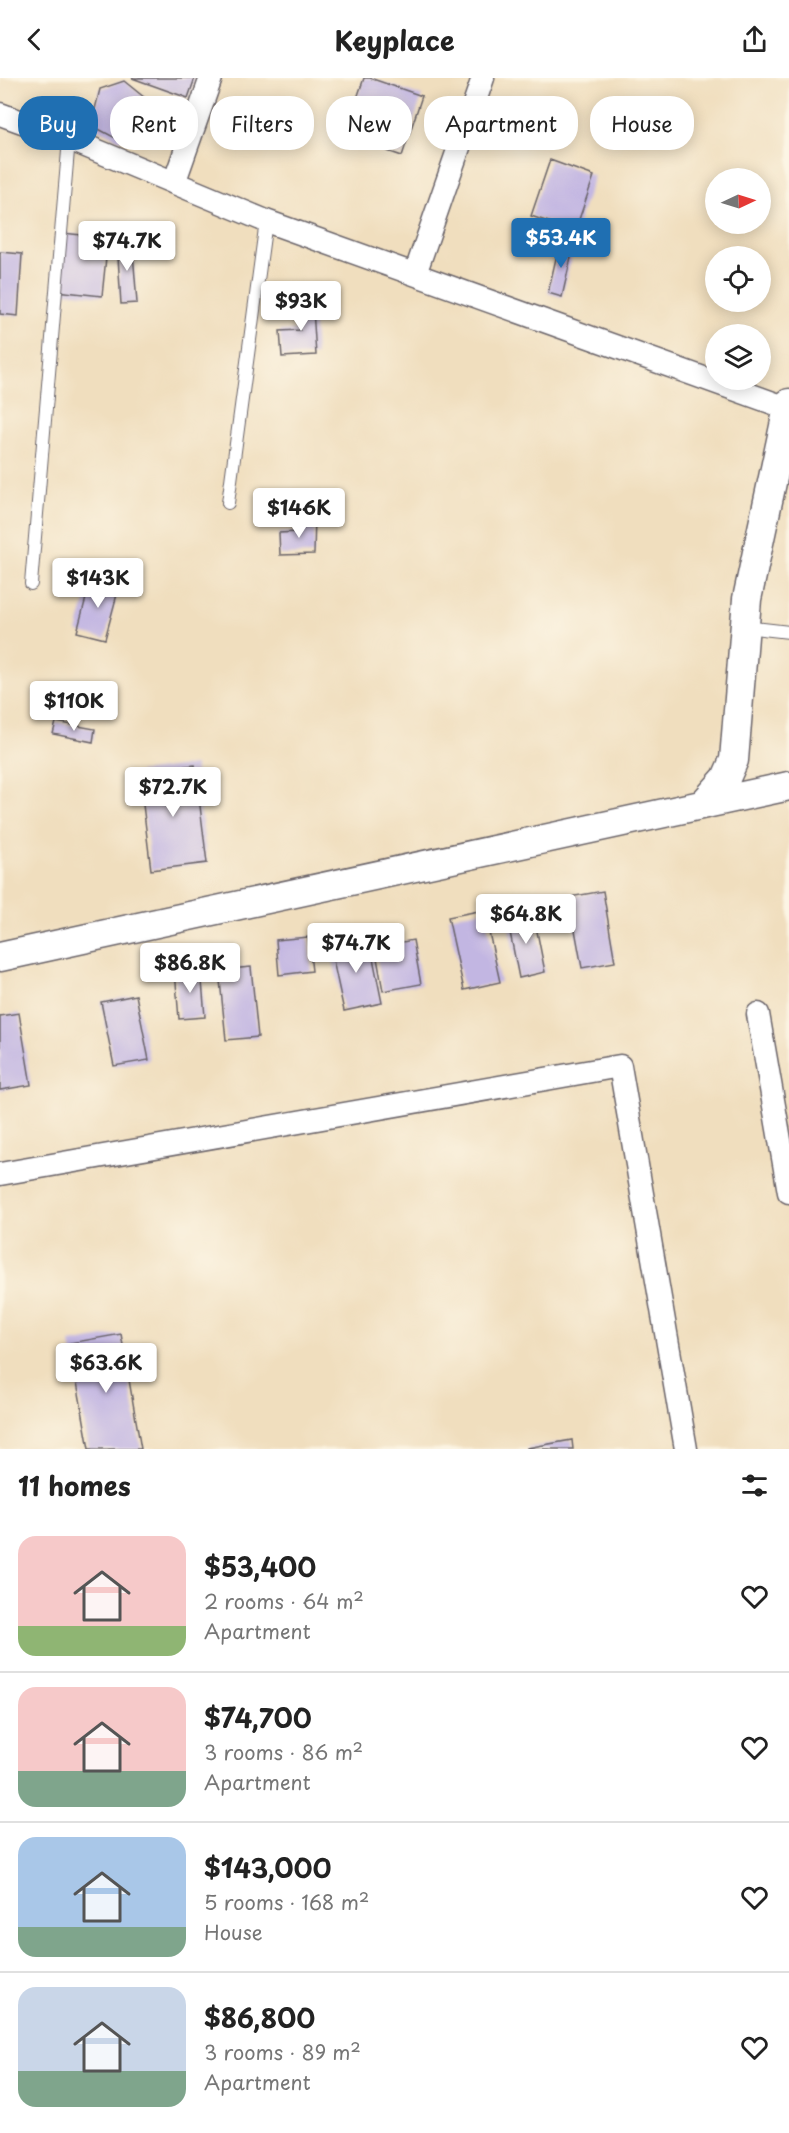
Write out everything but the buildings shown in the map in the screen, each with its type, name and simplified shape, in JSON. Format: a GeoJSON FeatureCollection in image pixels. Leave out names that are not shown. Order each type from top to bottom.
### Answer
{"type":"FeatureCollection","features":[{"type":"Feature","properties":{"kind":"street"},"geometry":{"type":"LineString","coordinates":[[174,183],[211,78]]}},
{"type":"Feature","properties":{"kind":"street"},"geometry":{"type":"LineString","coordinates":[[415,274],[483,78]]}},
{"type":"Feature","properties":{"kind":"street"},"geometry":{"type":"LineString","coordinates":[[0,114],[18,121]]}},
{"type":"Feature","properties":{"kind":"street"},"geometry":{"type":"LineString","coordinates":[[95,150],[266,221],[788,406],[747,599],[734,760],[726,778],[703,804]]}},
{"type":"Feature","properties":{"kind":"street"},"geometry":{"type":"LineString","coordinates":[[734,760],[750,775],[782,787]]}},
{"type":"Feature","properties":{"kind":"street"},"geometry":{"type":"LineString","coordinates":[[0,957],[782,787]]}},
{"type":"Feature","properties":{"kind":"street"},"geometry":{"type":"LineString","coordinates":[[758,1014],[789,1192]]}},
{"type":"Feature","properties":{"kind":"street"},"geometry":{"type":"LineString","coordinates":[[0,1174],[620,1066],[686,1449]]}},
{"type":"Feature","properties":{"kind":"lane"},"geometry":{"type":"LineString","coordinates":[[31,584],[68,150]]}},
{"type":"Feature","properties":{"kind":"lane"},"geometry":{"type":"LineString","coordinates":[[228,503],[266,221]]}},
{"type":"Feature","properties":{"kind":"lane"},"geometry":{"type":"LineString","coordinates":[[745,627],[789,633]]}}]}
